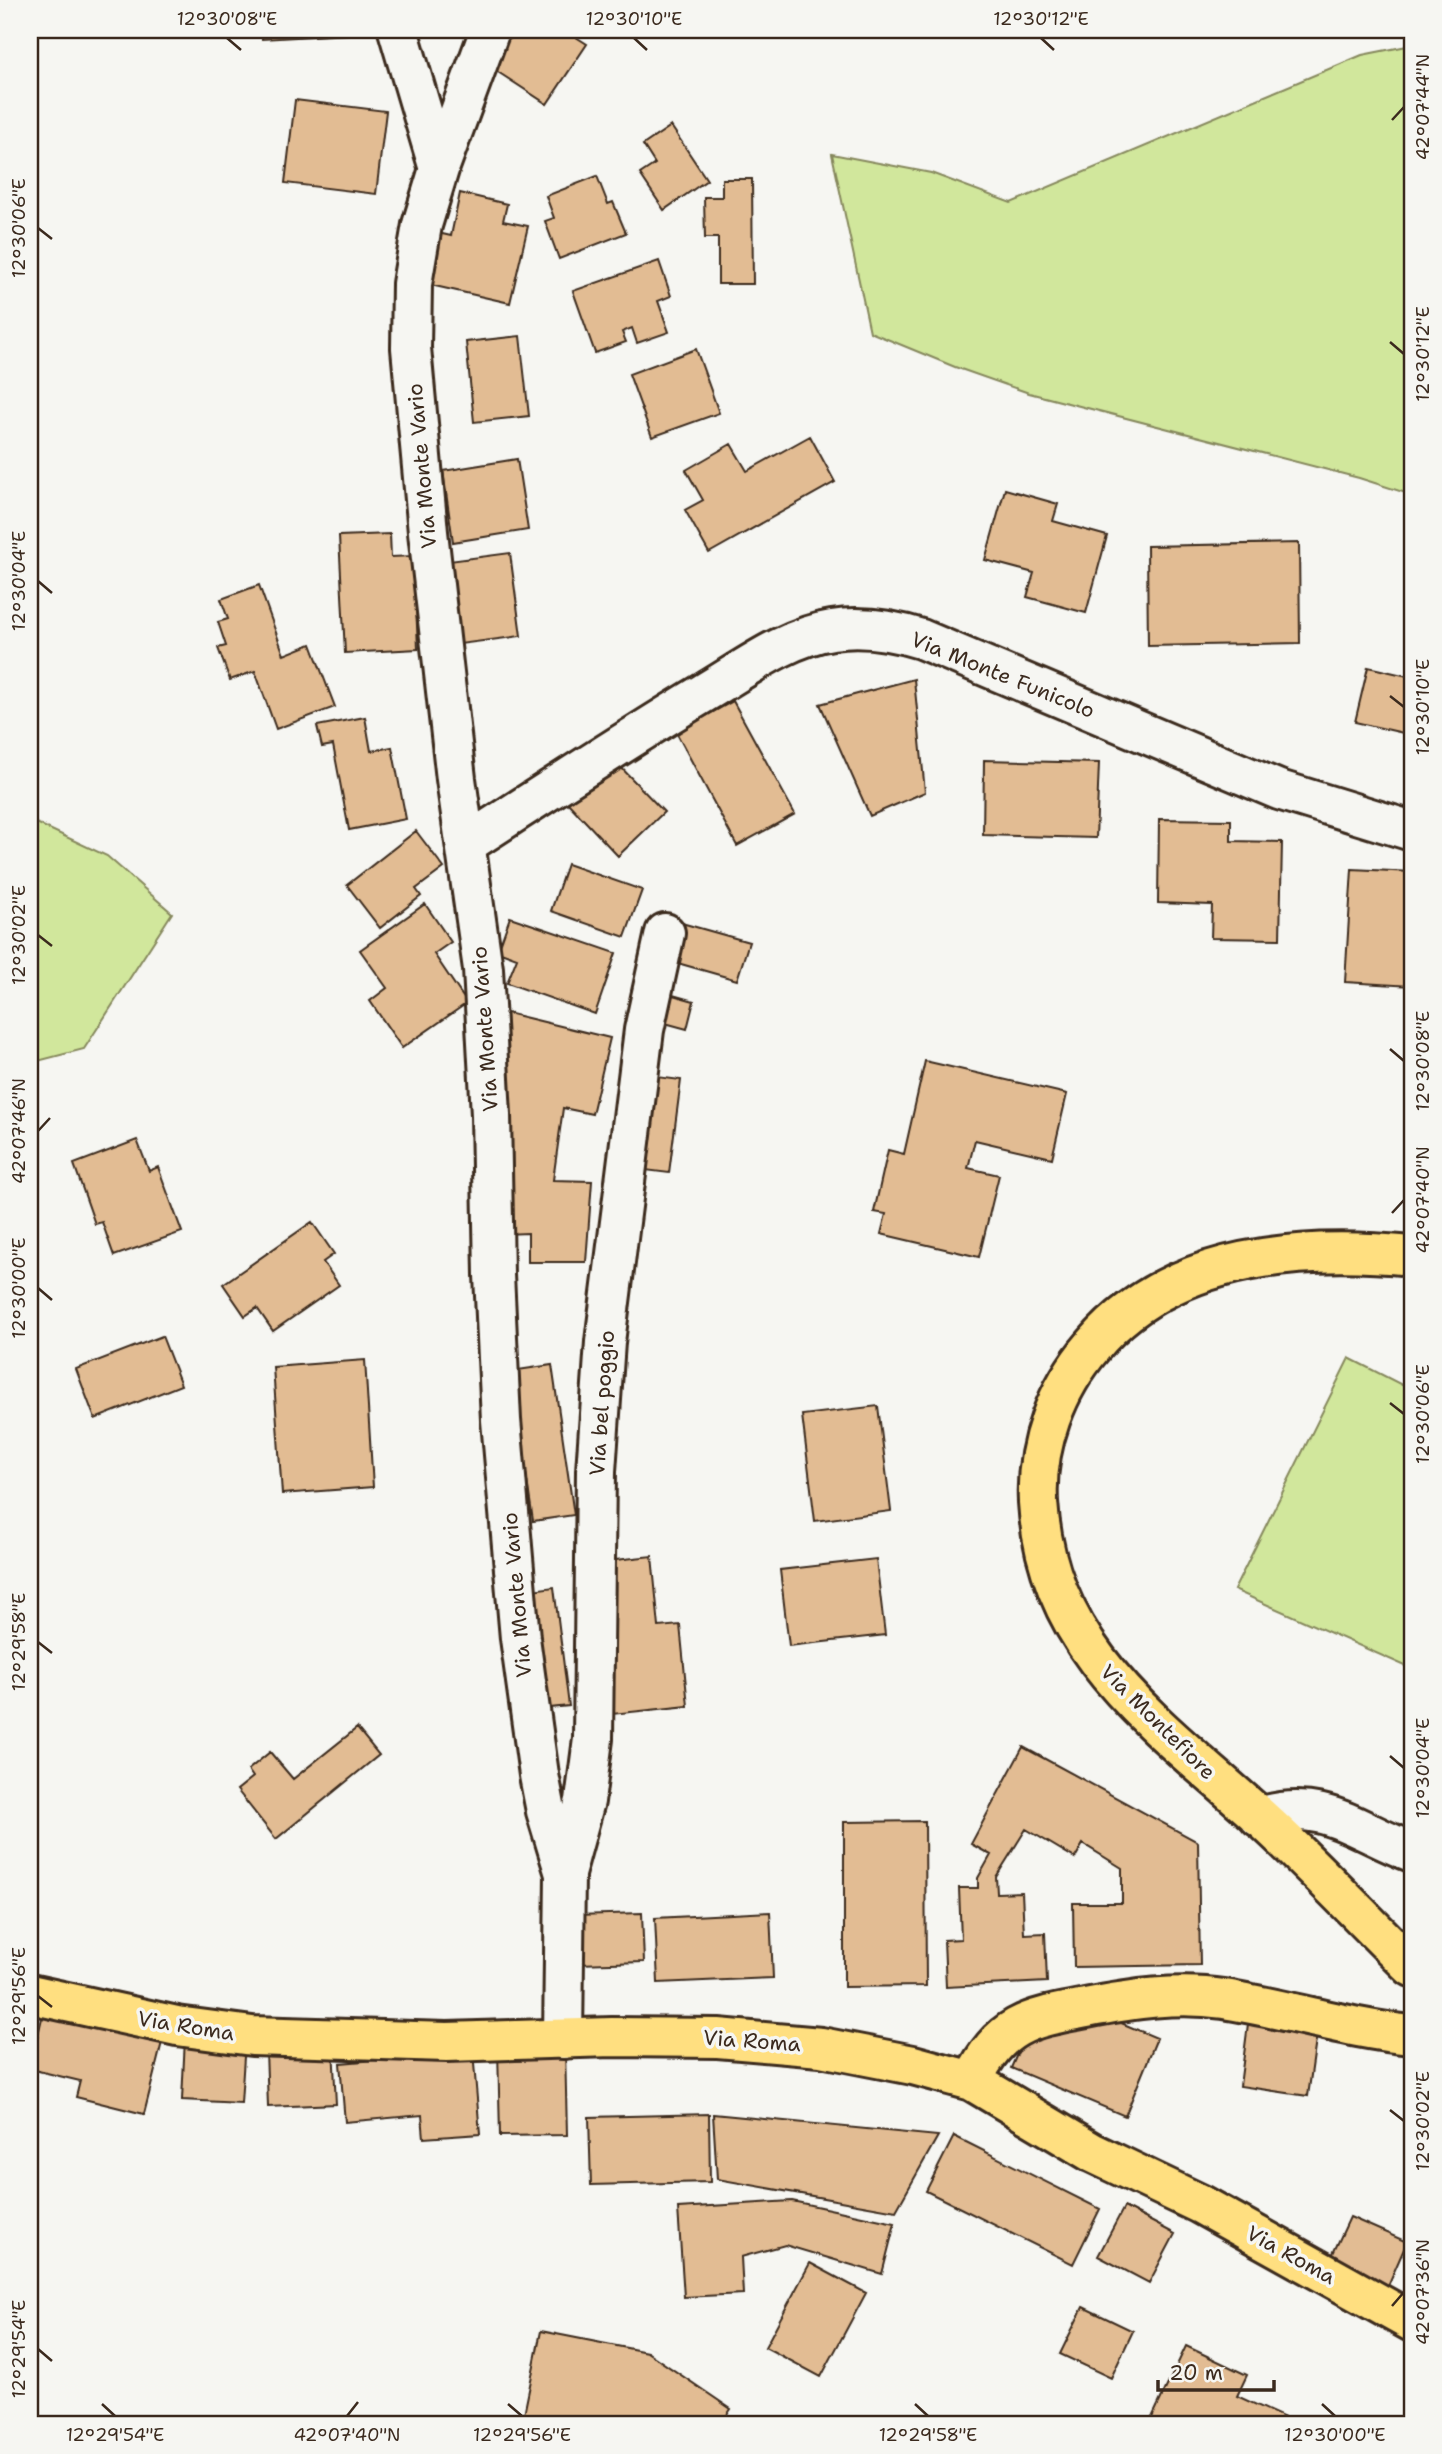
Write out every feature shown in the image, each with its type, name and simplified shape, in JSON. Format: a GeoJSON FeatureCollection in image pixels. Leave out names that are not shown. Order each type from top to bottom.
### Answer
{"type":"FeatureCollection","features":[{"type":"Feature","properties":{"kind":"main road","name":"Via Montefiore"},"geometry":{"type":"LineString","coordinates":[[1412,1256],[1345,1252],[1284,1255],[1220,1267],[1164,1290],[1112,1325],[1082,1359],[1058,1399],[1042,1448],[1037,1478],[1040,1529],[1052,1580],[1073,1626],[1114,1682],[1164,1734],[1259,1816],[1412,1967]]}},
{"type":"Feature","properties":{"kind":"main road","name":"Via Roma"},"geometry":{"type":"LineString","coordinates":[[30,1994],[164,2024],[252,2036],[447,2042],[689,2037],[790,2043],[913,2065],[972,2081],[1093,2153],[1199,2204],[1412,2322]]}},
{"type":"Feature","properties":{"kind":"main road"},"geometry":{"type":"LineString","coordinates":[[972,2081],[989,2051],[1004,2035],[1023,2023],[1049,2015],[1153,1997],[1222,1999],[1412,2035]]}},
{"type":"Feature","properties":{"kind":"street"},"geometry":{"type":"LineString","coordinates":[[398,30],[439,169]]}},
{"type":"Feature","properties":{"kind":"street","name":"Via Monte Vario"},"geometry":{"type":"LineString","coordinates":[[490,30],[439,169],[415,258],[411,298],[411,348],[428,532],[483,970],[491,1115],[494,1275],[501,1420],[519,1624],[539,1775],[546,1811],[565,1874],[563,2039]]}},
{"type":"Feature","properties":{"kind":"street","name":"Via Monte Funicolo"},"geometry":{"type":"LineString","coordinates":[[466,844],[620,744],[751,665],[809,636],[852,628],[876,628],[921,639],[1279,790],[1412,831]]}},
{"type":"Feature","properties":{"kind":"street","name":"Via bel poggio"},"geometry":{"type":"LineString","coordinates":[[565,1874],[585,1801],[592,1749],[596,1471],[605,1342],[643,1039],[665,933]]}},
{"type":"Feature","properties":{"kind":"street"},"geometry":{"type":"LineString","coordinates":[[1259,1816],[1296,1810],[1323,1813],[1412,1852]]}},
{"type":"Feature","properties":{"kind":"green space"},"geometry":{"type":"Polygon","coordinates":[[[1412,45],[1412,495],[1359,478],[1029,393],[955,367],[870,332],[832,154],[931,173],[1011,203],[1362,55],[1412,45]]]}},
{"type":"Feature","properties":{"kind":"green space"},"geometry":{"type":"Polygon","coordinates":[[[30,820],[107,856],[172,913],[84,1049],[30,1063],[30,820]]]}},
{"type":"Feature","properties":{"kind":"green space"},"geometry":{"type":"Polygon","coordinates":[[[1349,1358],[1412,1390],[1412,1669],[1234,1590],[1349,1358]]]}},
{"type":"Feature","properties":{"kind":"building"},"geometry":{"type":"Polygon","coordinates":[[[262,30],[349,30],[349,34],[262,39],[262,30]]]}},
{"type":"Feature","properties":{"kind":"building"},"geometry":{"type":"Polygon","coordinates":[[[506,30],[565,30],[587,44],[547,104],[484,63],[506,30]]]}},
{"type":"Feature","properties":{"kind":"building"},"geometry":{"type":"Polygon","coordinates":[[[295,100],[386,111],[376,194],[285,183],[295,100]]]}},
{"type":"Feature","properties":{"kind":"building"},"geometry":{"type":"Polygon","coordinates":[[[671,126],[707,180],[664,210],[640,174],[655,164],[643,145],[671,126]]]}},
{"type":"Feature","properties":{"kind":"building"},"geometry":{"type":"Polygon","coordinates":[[[597,176],[608,204],[613,202],[626,233],[559,259],[545,221],[554,218],[546,196],[597,176]]]}},
{"type":"Feature","properties":{"kind":"building"},"geometry":{"type":"Polygon","coordinates":[[[722,179],[752,179],[753,284],[718,284],[718,238],[705,238],[704,197],[722,197],[722,179]]]}},
{"type":"Feature","properties":{"kind":"building"},"geometry":{"type":"Polygon","coordinates":[[[460,193],[507,204],[503,221],[528,226],[510,303],[426,284],[438,233],[451,236],[460,193]]]}},
{"type":"Feature","properties":{"kind":"building"},"geometry":{"type":"Polygon","coordinates":[[[659,261],[671,296],[658,301],[669,332],[637,343],[632,328],[622,332],[626,342],[595,353],[573,291],[659,261]]]}},
{"type":"Feature","properties":{"kind":"building"},"geometry":{"type":"Polygon","coordinates":[[[520,336],[529,416],[474,422],[466,342],[520,336]]]}},
{"type":"Feature","properties":{"kind":"building"},"geometry":{"type":"Polygon","coordinates":[[[696,349],[719,413],[652,437],[629,374],[696,349]]]}},
{"type":"Feature","properties":{"kind":"building"},"geometry":{"type":"Polygon","coordinates":[[[810,436],[835,482],[709,553],[685,510],[703,500],[686,470],[731,444],[747,471],[810,436]]]}},
{"type":"Feature","properties":{"kind":"building"},"geometry":{"type":"Polygon","coordinates":[[[517,459],[528,530],[453,542],[443,471],[517,459]]]}},
{"type":"Feature","properties":{"kind":"building"},"geometry":{"type":"Polygon","coordinates":[[[1005,489],[1058,504],[1053,521],[1107,536],[1086,613],[1027,597],[1034,573],[985,560],[1005,489]]]}},
{"type":"Feature","properties":{"kind":"building"},"geometry":{"type":"Polygon","coordinates":[[[390,534],[391,557],[414,556],[418,649],[345,653],[339,536],[390,534]]]}},
{"type":"Feature","properties":{"kind":"building"},"geometry":{"type":"Polygon","coordinates":[[[1299,543],[1300,643],[1148,646],[1147,546],[1299,543]]]}},
{"type":"Feature","properties":{"kind":"building"},"geometry":{"type":"Polygon","coordinates":[[[510,553],[521,636],[460,644],[449,561],[510,553]]]}},
{"type":"Feature","properties":{"kind":"building"},"geometry":{"type":"Polygon","coordinates":[[[259,585],[284,655],[311,644],[335,707],[276,729],[255,671],[230,680],[218,648],[226,646],[218,622],[228,619],[221,599],[259,585]]]}},
{"type":"Feature","properties":{"kind":"building"},"geometry":{"type":"Polygon","coordinates":[[[1368,667],[1412,677],[1412,735],[1355,722],[1368,667]]]}},
{"type":"Feature","properties":{"kind":"building"},"geometry":{"type":"Polygon","coordinates":[[[914,679],[925,792],[870,816],[820,704],[914,679]]]}},
{"type":"Feature","properties":{"kind":"building"},"geometry":{"type":"Polygon","coordinates":[[[733,701],[795,814],[737,846],[676,732],[733,701]]]}},
{"type":"Feature","properties":{"kind":"building"},"geometry":{"type":"Polygon","coordinates":[[[365,717],[371,751],[392,747],[406,819],[349,830],[333,745],[322,747],[317,726],[365,717]]]}},
{"type":"Feature","properties":{"kind":"building"},"geometry":{"type":"Polygon","coordinates":[[[611,757],[664,812],[618,856],[566,801],[611,757]]]}},
{"type":"Feature","properties":{"kind":"building"},"geometry":{"type":"Polygon","coordinates":[[[984,760],[1099,763],[1096,838],[983,835],[984,760]]]}},
{"type":"Feature","properties":{"kind":"building"},"geometry":{"type":"Polygon","coordinates":[[[1159,819],[1231,820],[1231,841],[1282,842],[1280,939],[1211,938],[1212,905],[1158,903],[1159,819]]]}},
{"type":"Feature","properties":{"kind":"building"},"geometry":{"type":"Polygon","coordinates":[[[416,831],[444,868],[416,889],[421,896],[380,928],[347,885],[416,831]]]}},
{"type":"Feature","properties":{"kind":"building"},"geometry":{"type":"Polygon","coordinates":[[[567,864],[642,890],[625,937],[551,911],[567,864]]]}},
{"type":"Feature","properties":{"kind":"building"},"geometry":{"type":"Polygon","coordinates":[[[1352,869],[1412,872],[1412,986],[1345,982],[1352,869]]]}},
{"type":"Feature","properties":{"kind":"building"},"geometry":{"type":"Polygon","coordinates":[[[425,904],[451,942],[434,954],[467,1003],[402,1048],[370,1001],[387,988],[360,950],[425,904]]]}},
{"type":"Feature","properties":{"kind":"building"},"geometry":{"type":"Polygon","coordinates":[[[510,917],[616,953],[595,1014],[507,983],[517,958],[498,951],[510,917]]]}},
{"type":"Feature","properties":{"kind":"building"},"geometry":{"type":"Polygon","coordinates":[[[678,922],[749,942],[737,980],[667,960],[678,922]]]}},
{"type":"Feature","properties":{"kind":"building"},"geometry":{"type":"Polygon","coordinates":[[[662,992],[694,1001],[687,1029],[654,1020],[662,992]]]}},
{"type":"Feature","properties":{"kind":"building"},"geometry":{"type":"Polygon","coordinates":[[[503,1012],[610,1038],[592,1114],[563,1108],[553,1180],[592,1181],[586,1262],[528,1262],[528,1233],[504,1234],[503,1012]]]}},
{"type":"Feature","properties":{"kind":"building"},"geometry":{"type":"Polygon","coordinates":[[[925,1061],[1067,1094],[1052,1158],[975,1140],[968,1168],[999,1175],[979,1257],[881,1234],[886,1214],[874,1212],[888,1150],[904,1154],[925,1061]]]}},
{"type":"Feature","properties":{"kind":"building"},"geometry":{"type":"Polygon","coordinates":[[[649,1076],[681,1080],[669,1173],[637,1169],[649,1076]]]}},
{"type":"Feature","properties":{"kind":"building"},"geometry":{"type":"Polygon","coordinates":[[[137,1140],[149,1171],[158,1167],[182,1232],[114,1256],[102,1222],[95,1224],[74,1164],[137,1140]]]}},
{"type":"Feature","properties":{"kind":"building"},"geometry":{"type":"Polygon","coordinates":[[[312,1222],[334,1254],[323,1262],[339,1285],[273,1331],[257,1308],[245,1316],[223,1284],[312,1222]]]}},
{"type":"Feature","properties":{"kind":"building"},"geometry":{"type":"Polygon","coordinates":[[[162,1336],[181,1385],[95,1419],[76,1369],[162,1336]]]}},
{"type":"Feature","properties":{"kind":"building"},"geometry":{"type":"Polygon","coordinates":[[[365,1360],[373,1487],[282,1494],[273,1367],[365,1360]]]}},
{"type":"Feature","properties":{"kind":"building"},"geometry":{"type":"Polygon","coordinates":[[[552,1365],[574,1515],[533,1521],[511,1371],[552,1365]]]}},
{"type":"Feature","properties":{"kind":"building"},"geometry":{"type":"Polygon","coordinates":[[[878,1406],[891,1511],[815,1521],[802,1415],[878,1406]]]}},
{"type":"Feature","properties":{"kind":"building"},"geometry":{"type":"Polygon","coordinates":[[[652,1556],[659,1627],[680,1625],[688,1706],[612,1714],[597,1562],[652,1556]]]}},
{"type":"Feature","properties":{"kind":"building"},"geometry":{"type":"Polygon","coordinates":[[[876,1559],[885,1635],[789,1646],[780,1570],[876,1559]]]}},
{"type":"Feature","properties":{"kind":"building"},"geometry":{"type":"Polygon","coordinates":[[[554,1587],[569,1706],[540,1709],[524,1591],[554,1587]]]}},
{"type":"Feature","properties":{"kind":"building"},"geometry":{"type":"Polygon","coordinates":[[[357,1728],[379,1755],[276,1839],[237,1790],[253,1777],[248,1770],[270,1752],[293,1779],[357,1728]]]}},
{"type":"Feature","properties":{"kind":"building"},"geometry":{"type":"Polygon","coordinates":[[[1023,1747],[1198,1842],[1200,1965],[1074,1967],[1073,1903],[1122,1903],[1122,1868],[1083,1844],[1075,1858],[1026,1829],[996,1877],[997,1893],[1022,1892],[1024,1934],[1045,1933],[1047,1982],[946,1987],[944,1940],[961,1939],[959,1888],[978,1888],[978,1878],[991,1855],[971,1844],[1023,1747]]]}},
{"type":"Feature","properties":{"kind":"building"},"geometry":{"type":"Polygon","coordinates":[[[925,1821],[926,1986],[844,1987],[844,1822],[925,1821]]]}},
{"type":"Feature","properties":{"kind":"building"},"geometry":{"type":"Polygon","coordinates":[[[770,1912],[773,1978],[658,1983],[655,1918],[770,1912]]]}},
{"type":"Feature","properties":{"kind":"building"},"geometry":{"type":"Polygon","coordinates":[[[642,1913],[644,1962],[577,1964],[576,1915],[642,1913]]]}},
{"type":"Feature","properties":{"kind":"building"},"geometry":{"type":"Polygon","coordinates":[[[45,2005],[164,2034],[144,2114],[76,2097],[80,2081],[30,2069],[45,2005]]]}},
{"type":"Feature","properties":{"kind":"building"},"geometry":{"type":"Polygon","coordinates":[[[1095,2012],[1157,2038],[1125,2116],[1011,2068],[1028,2029],[1095,2012]]]}},
{"type":"Feature","properties":{"kind":"building"},"geometry":{"type":"Polygon","coordinates":[[[1249,2016],[1318,2026],[1308,2096],[1240,2086],[1249,2016]]]}},
{"type":"Feature","properties":{"kind":"building"},"geometry":{"type":"Polygon","coordinates":[[[185,2038],[245,2041],[241,2103],[182,2100],[185,2038]]]}},
{"type":"Feature","properties":{"kind":"building"},"geometry":{"type":"Polygon","coordinates":[[[333,2047],[336,2104],[268,2107],[266,2050],[333,2047]]]}},
{"type":"Feature","properties":{"kind":"building"},"geometry":{"type":"Polygon","coordinates":[[[565,2047],[567,2135],[500,2136],[498,2048],[565,2047]]]}},
{"type":"Feature","properties":{"kind":"building"},"geometry":{"type":"Polygon","coordinates":[[[473,2052],[480,2134],[424,2138],[422,2115],[345,2122],[340,2063],[473,2052]]]}},
{"type":"Feature","properties":{"kind":"building"},"geometry":{"type":"Polygon","coordinates":[[[709,2114],[710,2182],[591,2185],[589,2117],[709,2114]]]}},
{"type":"Feature","properties":{"kind":"building"},"geometry":{"type":"Polygon","coordinates":[[[713,2114],[938,2136],[896,2211],[717,2179],[713,2114]]]}},
{"type":"Feature","properties":{"kind":"building"},"geometry":{"type":"Polygon","coordinates":[[[954,2136],[1100,2209],[1073,2264],[926,2191],[954,2136]]]}},
{"type":"Feature","properties":{"kind":"building"},"geometry":{"type":"Polygon","coordinates":[[[792,2201],[895,2223],[882,2274],[785,2245],[741,2257],[743,2294],[684,2297],[678,2208],[792,2201]]]}},
{"type":"Feature","properties":{"kind":"building"},"geometry":{"type":"Polygon","coordinates":[[[1124,2207],[1175,2234],[1149,2283],[1098,2256],[1124,2207]]]}},
{"type":"Feature","properties":{"kind":"building"},"geometry":{"type":"Polygon","coordinates":[[[1350,2217],[1407,2242],[1387,2288],[1329,2262],[1350,2217]]]}},
{"type":"Feature","properties":{"kind":"building"},"geometry":{"type":"Polygon","coordinates":[[[810,2263],[866,2293],[821,2377],[765,2347],[810,2263]]]}},
{"type":"Feature","properties":{"kind":"building"},"geometry":{"type":"Polygon","coordinates":[[[1083,2307],[1133,2331],[1111,2378],[1060,2354],[1083,2307]]]}},
{"type":"Feature","properties":{"kind":"building"},"geometry":{"type":"Polygon","coordinates":[[[541,2331],[647,2352],[731,2409],[721,2424],[522,2424],[541,2331]]]}},
{"type":"Feature","properties":{"kind":"building"},"geometry":{"type":"Polygon","coordinates":[[[1186,2346],[1247,2375],[1237,2396],[1298,2424],[1149,2424],[1186,2346]]]}}]}
